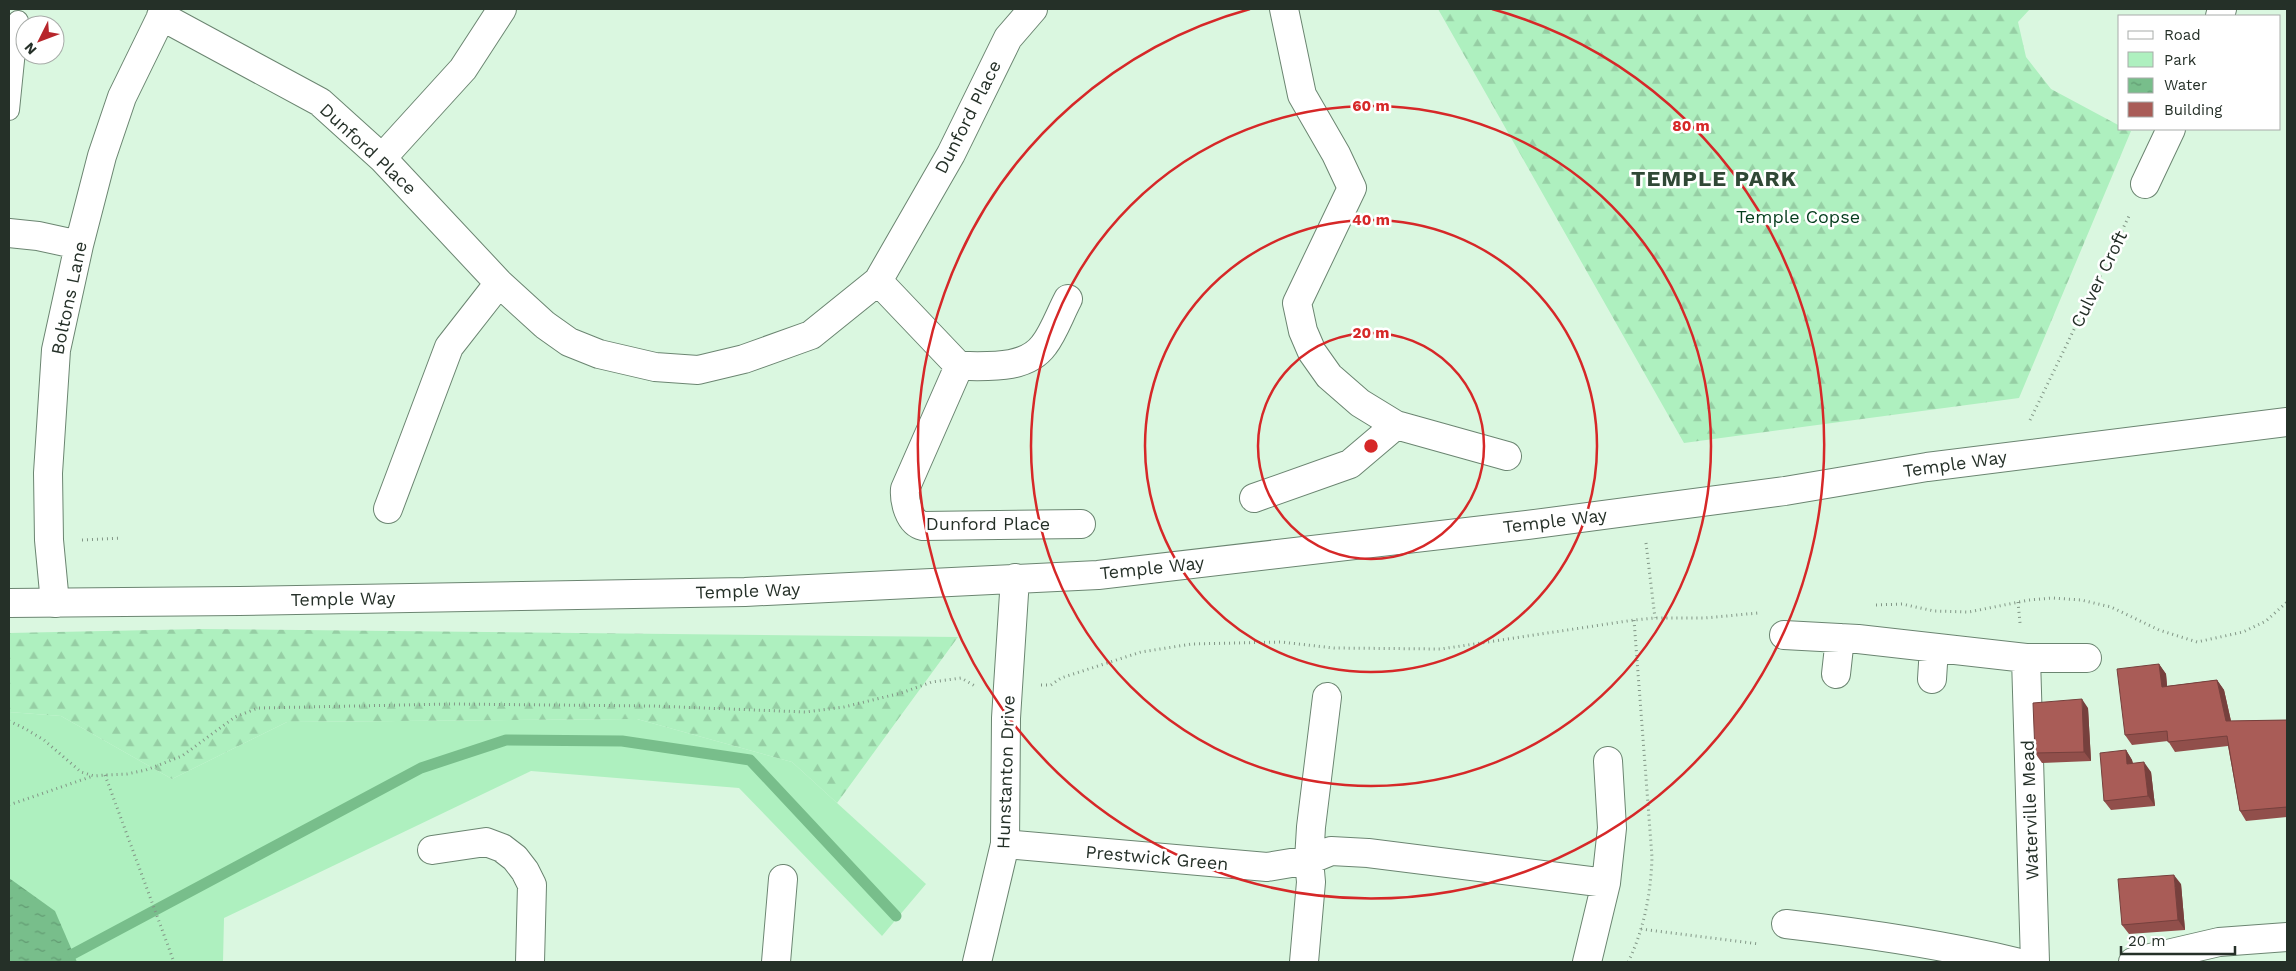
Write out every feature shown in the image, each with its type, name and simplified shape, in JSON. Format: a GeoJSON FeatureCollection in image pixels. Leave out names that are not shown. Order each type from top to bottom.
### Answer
{"type":"FeatureCollection","features":[{"type":"Feature","properties":{"kind":"street"},"geometry":{"type":"LineString","coordinates":[[382,158],[463,69],[502,9]]}},
{"type":"Feature","properties":{"kind":"street","name":"Dunford Place"},"geometry":{"type":"LineString","coordinates":[[163,12],[320,102],[382,158],[499,283],[544,325],[569,342],[599,354],[655,367],[698,370],[744,359],[811,335],[878,280],[951,154],[1008,38],[1033,9]]}},
{"type":"Feature","properties":{"kind":"street"},"geometry":{"type":"LineString","coordinates":[[1284,9],[1302,95],[1336,154],[1352,188],[1297,303],[1303,331],[1312,352],[1329,376],[1360,403],[1396,424],[1507,456]]}},
{"type":"Feature","properties":{"kind":"street","name":"Boltons Lane"},"geometry":{"type":"LineString","coordinates":[[54,603],[49,540],[48,473],[56,350],[79,245],[102,156],[122,97],[163,12]]}},
{"type":"Feature","properties":{"kind":"street"},"geometry":{"type":"LineString","coordinates":[[2145,184],[2171,130]]}},
{"type":"Feature","properties":{"kind":"street"},"geometry":{"type":"LineString","coordinates":[[9,233],[38,236],[79,245]]}},
{"type":"Feature","properties":{"kind":"street"},"geometry":{"type":"LineString","coordinates":[[878,280],[959,366],[1009,364],[1036,354],[1045,345],[1068,299]]}},
{"type":"Feature","properties":{"kind":"street"},"geometry":{"type":"LineString","coordinates":[[388,509],[449,347],[499,283]]}},
{"type":"Feature","properties":{"kind":"street","name":"Dunford Place"},"geometry":{"type":"LineString","coordinates":[[959,366],[905,489],[905,501],[914,521],[919,525],[928,526],[1081,524]]}},
{"type":"Feature","properties":{"kind":"street","name":"Temple Way"},"geometry":{"type":"LineString","coordinates":[[9,603],[745,592],[1098,575],[1786,491],[1927,467],[2287,422]]}},
{"type":"Feature","properties":{"kind":"street"},"geometry":{"type":"LineString","coordinates":[[1254,498],[1350,464],[1396,424]]}},
{"type":"Feature","properties":{"kind":"street","name":"Hunstanton Drive"},"geometry":{"type":"LineString","coordinates":[[977,962],[1005,844],[1006,718],[1015,578]]}},
{"type":"Feature","properties":{"kind":"street"},"geometry":{"type":"LineString","coordinates":[[1784,635],[1840,638],[2026,658],[2087,658]]}},
{"type":"Feature","properties":{"kind":"street"},"geometry":{"type":"LineString","coordinates":[[1836,674],[1840,638]]}},
{"type":"Feature","properties":{"kind":"street"},"geometry":{"type":"LineString","coordinates":[[1932,679],[1934,648]]}},
{"type":"Feature","properties":{"kind":"street","name":"Waterville Mead"},"geometry":{"type":"LineString","coordinates":[[2026,658],[2035,962]]}},
{"type":"Feature","properties":{"kind":"street"},"geometry":{"type":"LineString","coordinates":[[1304,962],[1311,882],[1309,860],[1311,826],[1327,697]]}},
{"type":"Feature","properties":{"kind":"street"},"geometry":{"type":"LineString","coordinates":[[1586,962],[1606,883],[1612,828],[1608,761]]}},
{"type":"Feature","properties":{"kind":"street"},"geometry":{"type":"LineString","coordinates":[[432,850],[486,842],[502,848],[515,858],[525,871],[532,885],[530,962]]}},
{"type":"Feature","properties":{"kind":"street","name":"Prestwick Green"},"geometry":{"type":"LineString","coordinates":[[1005,844],[1267,867],[1309,860],[1331,851],[1368,853],[1606,883]]}},
{"type":"Feature","properties":{"kind":"street"},"geometry":{"type":"LineString","coordinates":[[776,962],[783,879]]}},
{"type":"Feature","properties":{"kind":"street"},"geometry":{"type":"LineString","coordinates":[[1786,924],[1927,943],[2016,962]]}},
{"type":"Feature","properties":{"kind":"street"},"geometry":{"type":"LineString","coordinates":[[2133,962],[2219,942],[2287,936]]}},
{"type":"Feature","properties":{"kind":"lane"},"geometry":{"type":"LineString","coordinates":[[9,110],[15,51]]}},
{"type":"Feature","properties":{"kind":"path","name":"Culver Croft"},"geometry":{"type":"LineString","coordinates":[[2026,428],[2145,184]]}},
{"type":"Feature","properties":{"kind":"path"},"geometry":{"type":"LineString","coordinates":[[1645,537],[1655,618]]}},
{"type":"Feature","properties":{"kind":"path"},"geometry":{"type":"LineString","coordinates":[[110,539],[121,538]]}},
{"type":"Feature","properties":{"kind":"path"},"geometry":{"type":"LineString","coordinates":[[1874,605],[1902,604],[1934,612],[1969,612],[2029,600],[2053,598],[2081,600],[2111,607],[2159,630],[2197,642],[2243,632],[2266,621],[2287,602]]}},
{"type":"Feature","properties":{"kind":"path"},"geometry":{"type":"LineString","coordinates":[[1045,685],[1051,685],[1061,678],[1108,661],[1141,652],[1192,644],[1281,642],[1334,648],[1441,649],[1655,618],[1705,618],[1761,613]]}},
{"type":"Feature","properties":{"kind":"path"},"geometry":{"type":"LineString","coordinates":[[9,804],[94,776],[127,774],[146,770],[182,756],[234,717],[258,708],[452,704],[652,706],[806,712],[844,707],[901,693],[932,682],[961,678],[982,688]]}},
{"type":"Feature","properties":{"kind":"path"},"geometry":{"type":"LineString","coordinates":[[9,721],[44,740],[81,772],[94,776]]}},
{"type":"Feature","properties":{"kind":"path"},"geometry":{"type":"LineString","coordinates":[[105,775],[174,962]]}},
{"type":"Feature","properties":{"kind":"green space","name":"Temple Copse"},"geometry":{"type":"Polygon","coordinates":[[[1438,9],[2030,9],[2018,22],[2026,57],[2051,89],[2118,125],[2118,130],[2131,131],[2019,398],[1684,443],[1438,9]]]}},
{"type":"Feature","properties":{"kind":"green space"},"geometry":{"type":"Polygon","coordinates":[[[200,629],[958,637],[837,803],[792,762],[637,719],[287,722],[172,779],[61,716],[9,712],[9,633],[200,629]]]}},
{"type":"Feature","properties":{"kind":"green space"},"geometry":{"type":"Polygon","coordinates":[[[9,712],[61,716],[172,779],[287,722],[637,719],[792,762],[926,884],[882,936],[739,788],[531,771],[224,918],[223,962],[9,962],[9,712]]]}},
{"type":"Feature","properties":{"kind":"water"},"geometry":{"type":"Polygon","coordinates":[[[9,878],[55,911],[77,962],[9,962],[9,878]]]}},
{"type":"Feature","properties":{"kind":"building"},"geometry":{"type":"Polygon","coordinates":[[[2159,664],[2162,687],[2217,680],[2226,721],[2287,720],[2287,807],[2240,811],[2227,736],[2168,742],[2167,731],[2125,735],[2117,669],[2159,664]]]}},
{"type":"Feature","properties":{"kind":"building"},"geometry":{"type":"Polygon","coordinates":[[[2082,699],[2084,752],[2035,753],[2033,703],[2082,699]]]}},
{"type":"Feature","properties":{"kind":"building"},"geometry":{"type":"Polygon","coordinates":[[[2126,750],[2127,764],[2144,762],[2148,796],[2104,801],[2100,753],[2126,750]]]}},
{"type":"Feature","properties":{"kind":"building"},"geometry":{"type":"Polygon","coordinates":[[[2174,875],[2178,920],[2122,925],[2118,879],[2174,875]]]}},
{"type":"Feature","properties":{"kind":"waterway"},"geometry":{"type":"LineString","coordinates":[[73,954],[421,768],[506,740],[622,741],[750,760],[896,916]]}},
{"type":"Feature","properties":{"kind":"district","name":"TEMPLE PARK"},"geometry":{"type":"Point","coordinates":[1714,178]}}]}
